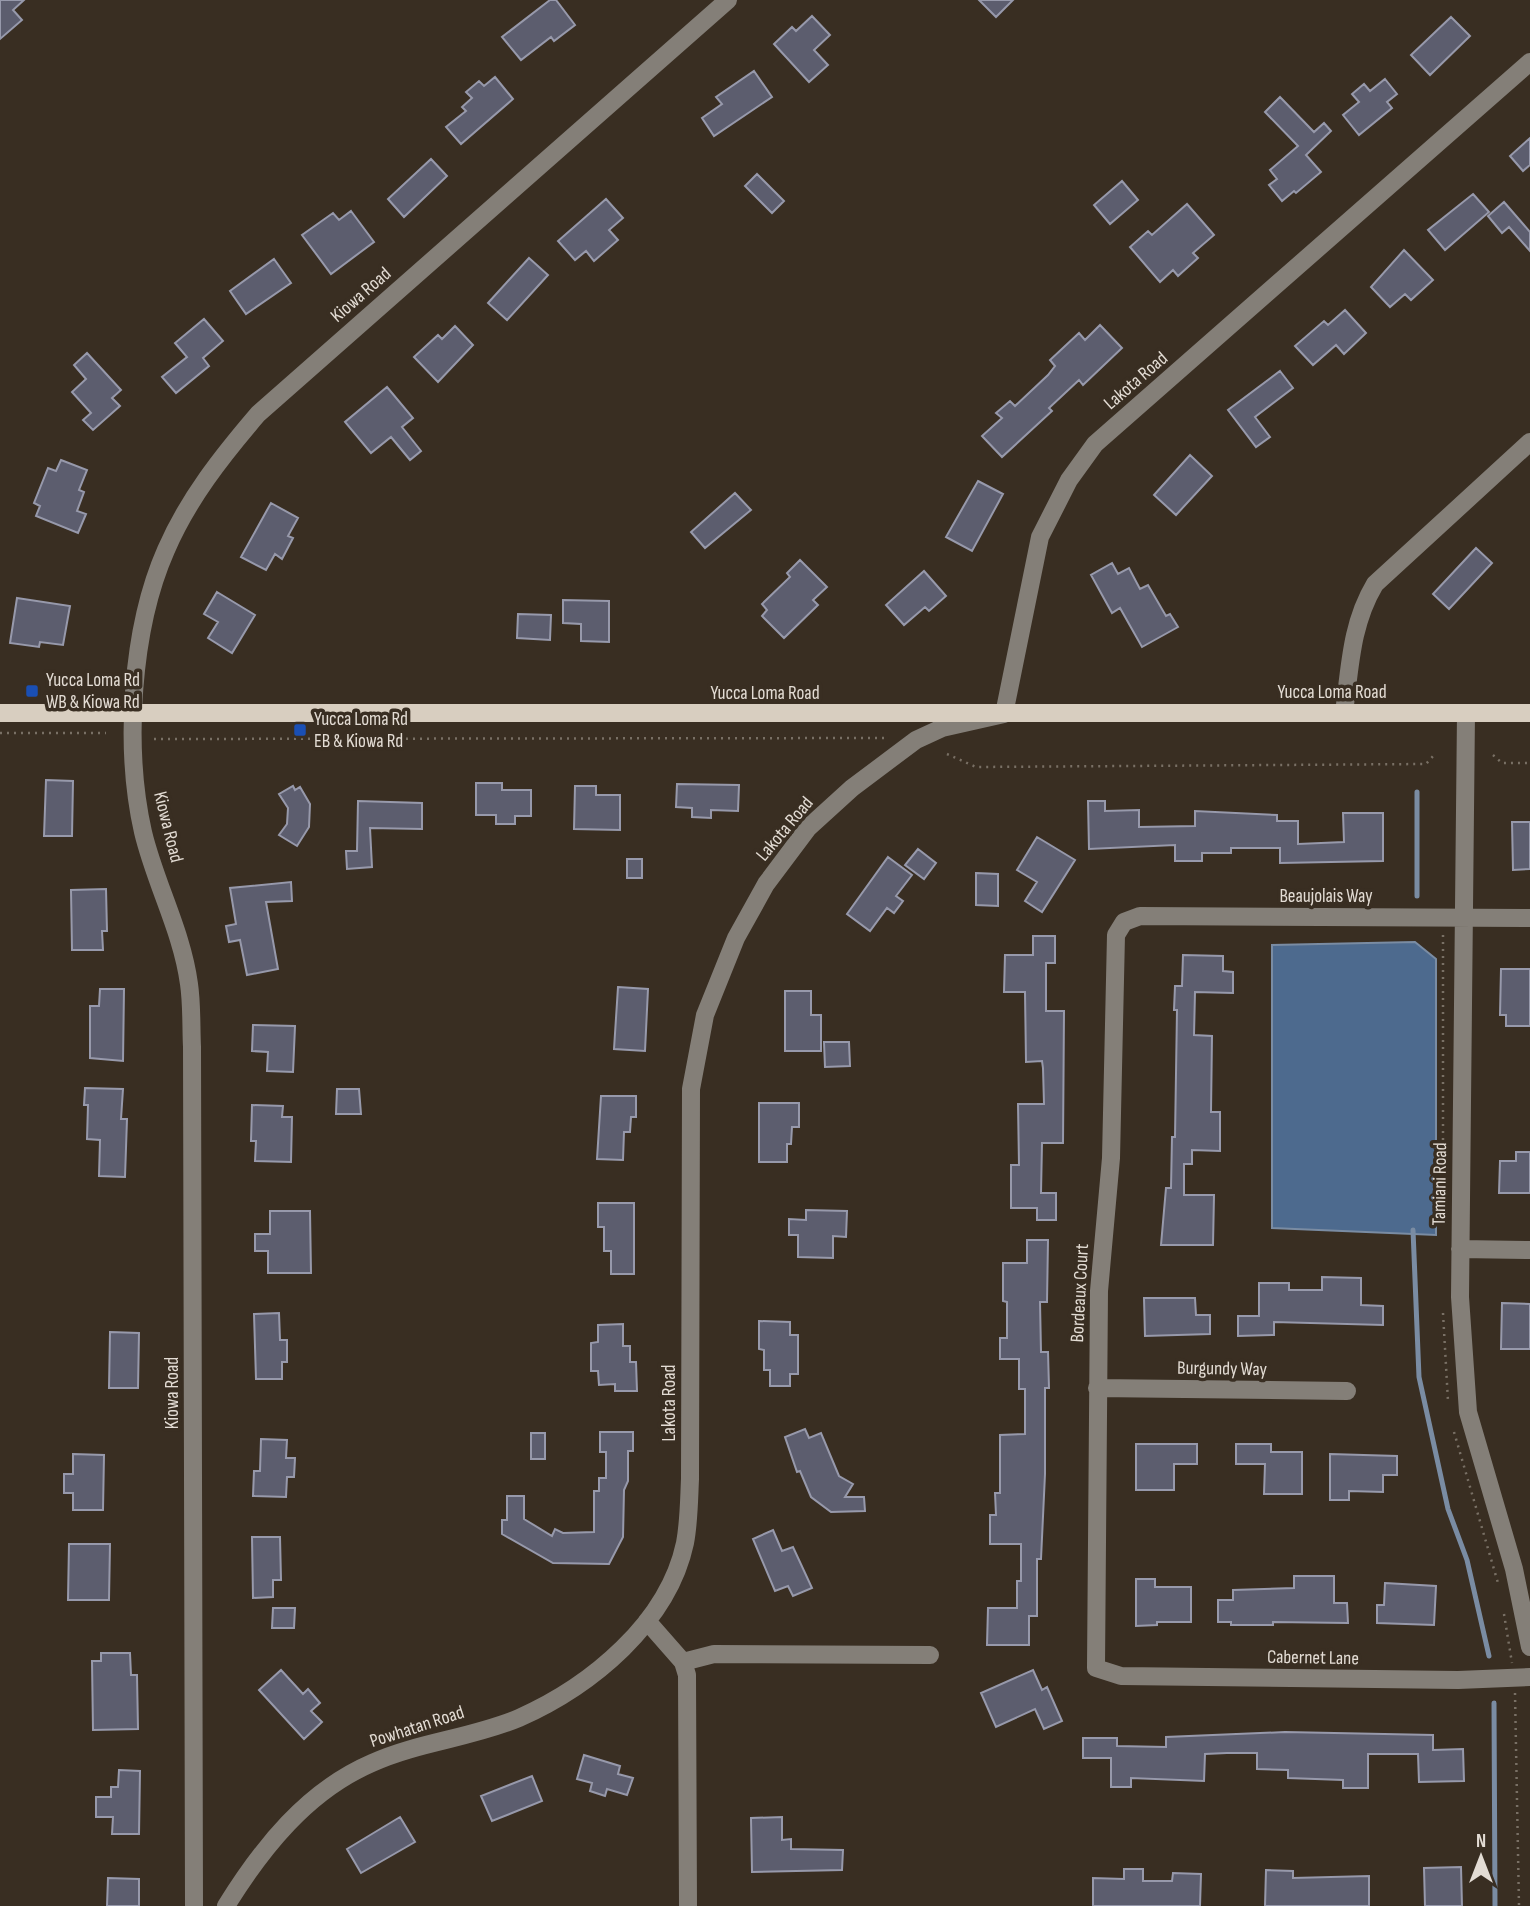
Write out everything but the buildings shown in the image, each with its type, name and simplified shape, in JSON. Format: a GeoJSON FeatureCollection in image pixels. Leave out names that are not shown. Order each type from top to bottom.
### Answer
{"type":"FeatureCollection","features":[{"type":"Feature","properties":{"kind":"main road","name":"Yucca Loma Road"},"geometry":{"type":"LineString","coordinates":[[0,713],[1530,713]]}},
{"type":"Feature","properties":{"kind":"street","name":"Kiowa Road"},"geometry":{"type":"LineString","coordinates":[[194,1906],[191,1009],[189,983],[138,806],[134,712],[151,593],[165,551],[186,511],[221,457],[267,406],[728,0]]}},
{"type":"Feature","properties":{"kind":"street","name":"Lakota Road"},"geometry":{"type":"LineString","coordinates":[[647,1621],[667,1589],[685,1543],[690,1479],[691,1089],[705,1014],[736,938],[766,884],[808,828],[852,788],[916,740],[942,728],[1004,714],[1040,537],[1069,480],[1096,444],[1530,62]]}},
{"type":"Feature","properties":{"kind":"street"},"geometry":{"type":"LineString","coordinates":[[1344,713],[1353,638],[1361,608],[1375,584],[1530,442]]}},
{"type":"Feature","properties":{"kind":"street","name":"Tamiani Road"},"geometry":{"type":"LineString","coordinates":[[1466,713],[1460,1297],[1468,1412],[1522,1567],[1530,1647]]}},
{"type":"Feature","properties":{"kind":"street","name":"Beaujolais Way"},"geometry":{"type":"LineString","coordinates":[[1124,922],[1140,916],[1530,918]]}},
{"type":"Feature","properties":{"kind":"street","name":"Bordeaux Court"},"geometry":{"type":"LineString","coordinates":[[1096,1668],[1099,1291],[1111,1158],[1116,935],[1124,922]]}},
{"type":"Feature","properties":{"kind":"street"},"geometry":{"type":"LineString","coordinates":[[1460,1249],[1530,1250]]}},
{"type":"Feature","properties":{"kind":"street","name":"Burgundy Way"},"geometry":{"type":"LineString","coordinates":[[1097,1388],[1347,1391]]}},
{"type":"Feature","properties":{"kind":"street"},"geometry":{"type":"LineString","coordinates":[[647,1621],[683,1662],[687,1675],[688,1906]]}},
{"type":"Feature","properties":{"kind":"street","name":"Powhatan Road"},"geometry":{"type":"LineString","coordinates":[[226,1906],[262,1850],[334,1784],[372,1763],[518,1718],[599,1671],[647,1621]]}},
{"type":"Feature","properties":{"kind":"street"},"geometry":{"type":"LineString","coordinates":[[683,1662],[714,1654],[930,1655]]}},
{"type":"Feature","properties":{"kind":"street","name":"Cabernet Lane"},"geometry":{"type":"LineString","coordinates":[[1096,1668],[1121,1676],[1458,1680],[1530,1677]]}},
{"type":"Feature","properties":{"kind":"path"},"geometry":{"type":"LineString","coordinates":[[0,733],[106,733]]}},
{"type":"Feature","properties":{"kind":"path"},"geometry":{"type":"LineString","coordinates":[[154,739],[892,738]]}},
{"type":"Feature","properties":{"kind":"path"},"geometry":{"type":"LineString","coordinates":[[947,754],[976,767],[1426,764],[1434,755]]}},
{"type":"Feature","properties":{"kind":"path"},"geometry":{"type":"LineString","coordinates":[[1493,755],[1502,763],[1530,763]]}},
{"type":"Feature","properties":{"kind":"water"},"geometry":{"type":"Polygon","coordinates":[[[1415,942],[1436,959],[1436,1235],[1272,1228],[1272,945],[1415,942]]]}},
{"type":"Feature","properties":{"kind":"waterway"},"geometry":{"type":"LineString","coordinates":[[1417,792],[1417,896]]}},
{"type":"Feature","properties":{"kind":"waterway"},"geometry":{"type":"LineString","coordinates":[[1413,1230],[1419,1377],[1448,1509],[1467,1560],[1489,1656]]}},
{"type":"Feature","properties":{"kind":"waterway"},"geometry":{"type":"LineString","coordinates":[[1494,1703],[1495,1906]]}},
{"type":"Feature","properties":{"kind":"place","name":"Yucca Loma Rd WB & Kiowa Rd"},"geometry":{"type":"Point","coordinates":[32,691]}},
{"type":"Feature","properties":{"kind":"place","name":"Yucca Loma Rd EB & Kiowa Rd"},"geometry":{"type":"Point","coordinates":[300,730]}}]}
